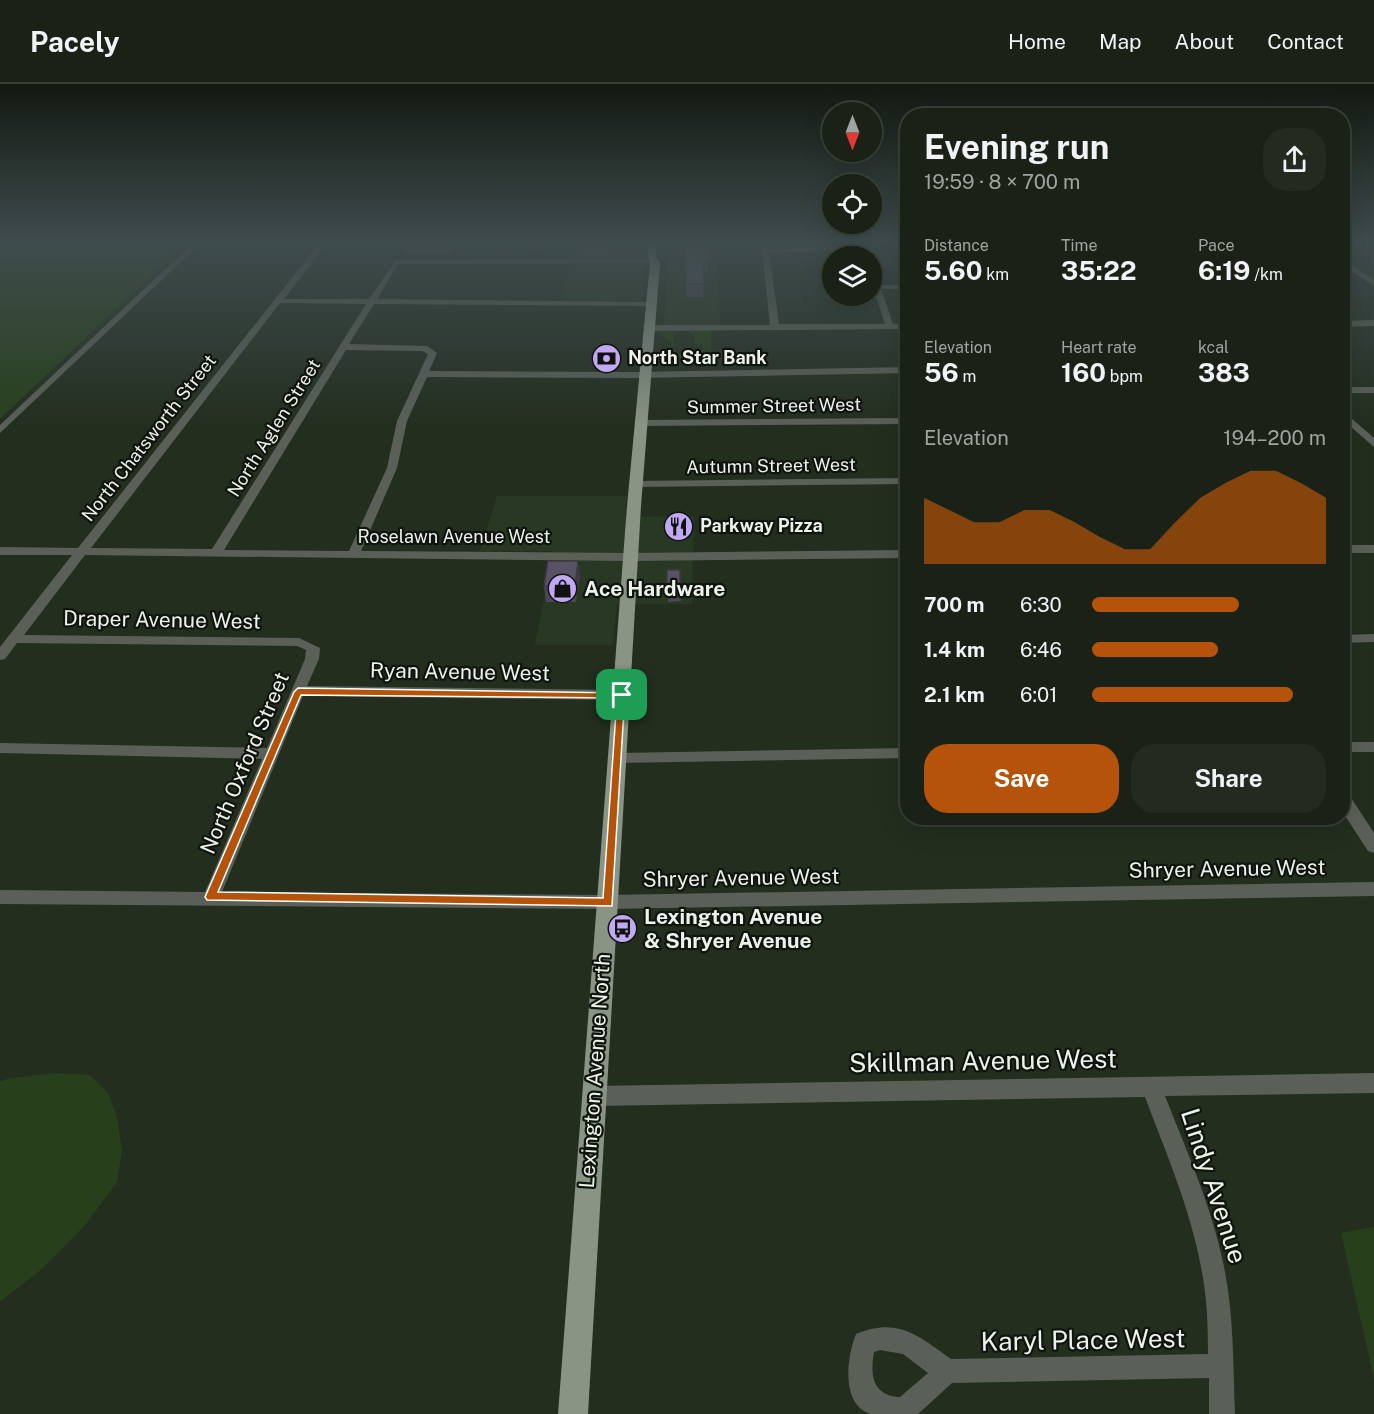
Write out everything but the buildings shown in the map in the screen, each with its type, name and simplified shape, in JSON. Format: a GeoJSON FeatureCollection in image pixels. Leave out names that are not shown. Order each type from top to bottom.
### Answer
{"type":"FeatureCollection","features":[{"type":"Feature","properties":{"kind":"main road","name":"Lexington Avenue North"},"geometry":{"type":"LineString","coordinates":[[573,1414],[592,1095],[608,902],[636,484],[652,304]]}},
{"type":"Feature","properties":{"kind":"street"},"geometry":{"type":"LineString","coordinates":[[0,430],[134,303]]}},
{"type":"Feature","properties":{"kind":"street","name":"North Chatsworth Street"},"geometry":{"type":"LineString","coordinates":[[0,656],[277,303]]}},
{"type":"Feature","properties":{"kind":"street","name":"North Aglen Street"},"geometry":{"type":"LineString","coordinates":[[216,553],[371,303]]}},
{"type":"Feature","properties":{"kind":"street"},"geometry":{"type":"LineString","coordinates":[[521,303],[652,304]]}},
{"type":"Feature","properties":{"kind":"street"},"geometry":{"type":"LineString","coordinates":[[771,303],[775,327]]}},
{"type":"Feature","properties":{"kind":"street"},"geometry":{"type":"LineString","coordinates":[[882,303],[890,326]]}},
{"type":"Feature","properties":{"kind":"street"},"geometry":{"type":"LineString","coordinates":[[1350,324],[1374,323]]}},
{"type":"Feature","properties":{"kind":"street"},"geometry":{"type":"LineString","coordinates":[[650,328],[900,326]]}},
{"type":"Feature","properties":{"kind":"street"},"geometry":{"type":"LineString","coordinates":[[343,347],[430,350],[433,353],[402,421],[392,468],[354,554]]}},
{"type":"Feature","properties":{"kind":"street"},"geometry":{"type":"LineString","coordinates":[[425,374],[900,370]]}},
{"type":"Feature","properties":{"kind":"street"},"geometry":{"type":"LineString","coordinates":[[1350,390],[1374,390]]}},
{"type":"Feature","properties":{"kind":"street","name":"Summer Street West"},"geometry":{"type":"LineString","coordinates":[[641,423],[900,421]]}},
{"type":"Feature","properties":{"kind":"street"},"geometry":{"type":"LineString","coordinates":[[1350,421],[1374,444]]}},
{"type":"Feature","properties":{"kind":"street","name":"Autumn Street West"},"geometry":{"type":"LineString","coordinates":[[636,484],[900,481]]}},
{"type":"Feature","properties":{"kind":"street"},"geometry":{"type":"LineString","coordinates":[[1350,549],[1374,549]]}},
{"type":"Feature","properties":{"kind":"street","name":"Roselawn Avenue West"},"geometry":{"type":"LineString","coordinates":[[0,551],[631,556],[900,554]]}},
{"type":"Feature","properties":{"kind":"street"},"geometry":{"type":"LineString","coordinates":[[1350,639],[1374,638]]}},
{"type":"Feature","properties":{"kind":"street","name":"Draper Avenue West"},"geometry":{"type":"LineString","coordinates":[[14,639],[299,642],[310,646]]}},
{"type":"Feature","properties":{"kind":"street","name":"North Oxford Street"},"geometry":{"type":"LineString","coordinates":[[211,897],[314,653],[310,646]]}},
{"type":"Feature","properties":{"kind":"street","name":"Ryan Avenue West"},"geometry":{"type":"LineString","coordinates":[[298,692],[622,695]]}},
{"type":"Feature","properties":{"kind":"street"},"geometry":{"type":"LineString","coordinates":[[1350,747],[1374,747]]}},
{"type":"Feature","properties":{"kind":"street"},"geometry":{"type":"LineString","coordinates":[[0,748],[270,754]]}},
{"type":"Feature","properties":{"kind":"street"},"geometry":{"type":"LineString","coordinates":[[617,758],[900,753]]}},
{"type":"Feature","properties":{"kind":"street"},"geometry":{"type":"LineString","coordinates":[[1350,809],[1374,846]]}},
{"type":"Feature","properties":{"kind":"street","name":"Shryer Avenue West"},"geometry":{"type":"LineString","coordinates":[[0,897],[608,902],[1374,889]]}},
{"type":"Feature","properties":{"kind":"street","name":"Skillman Avenue West"},"geometry":{"type":"LineString","coordinates":[[592,1095],[1374,1083]]}},
{"type":"Feature","properties":{"kind":"street","name":"Lindy Avenue"},"geometry":{"type":"LineString","coordinates":[[1151,1085],[1208,1244],[1219,1307],[1222,1414]]}},
{"type":"Feature","properties":{"kind":"street","name":"Karyl Place West"},"geometry":{"type":"LineString","coordinates":[[947,1371],[1220,1366]]}},
{"type":"Feature","properties":{"kind":"shaded area"},"geometry":{"type":"Polygon","coordinates":[[[665,303],[719,303],[720,325],[664,325],[665,303]]]}},
{"type":"Feature","properties":{"kind":"shaded area"},"geometry":{"type":"Polygon","coordinates":[[[497,496],[627,496],[625,517],[694,516],[692,604],[617,604],[613,645],[535,645],[553,551],[480,551],[497,496]]]}},
{"type":"Feature","properties":{"kind":"green space"},"geometry":{"type":"Polygon","coordinates":[[[0,303],[122,303],[0,419],[0,303]]]}},
{"type":"Feature","properties":{"kind":"green space"},"geometry":{"type":"Polygon","coordinates":[[[690,330],[711,330],[711,359],[659,358],[659,355],[672,344],[660,332],[681,332],[674,334],[674,344],[682,346],[672,346],[672,354],[695,354],[703,348],[703,344],[694,344],[694,334],[690,334],[690,330]]]}},
{"type":"Feature","properties":{"kind":"green space"},"geometry":{"type":"Polygon","coordinates":[[[55,1073],[90,1075],[108,1093],[117,1117],[122,1151],[117,1182],[86,1224],[43,1268],[0,1302],[0,1082],[7,1079],[55,1073]]]}},
{"type":"Feature","properties":{"kind":"green space"},"geometry":{"type":"Polygon","coordinates":[[[1374,1227],[1374,1379],[1341,1233],[1374,1227]]]}},
{"type":"Feature","properties":{"kind":"place","name":"North Star Bank"},"geometry":{"type":"Point","coordinates":[607,358]}},
{"type":"Feature","properties":{"kind":"place","name":"Parkway Pizza"},"geometry":{"type":"Point","coordinates":[679,526]}},
{"type":"Feature","properties":{"kind":"place","name":"Ace Hardware"},"geometry":{"type":"Point","coordinates":[563,589]}},
{"type":"Feature","properties":{"kind":"place","name":"Lexington Avenue & Shryer Avenue"},"geometry":{"type":"Point","coordinates":[623,929]}},
{"type":"Feature","properties":{"kind":"route"},"geometry":{"type":"LineString","coordinates":[[298,692],[622,695],[608,902],[211,897],[298,692]]}}]}
